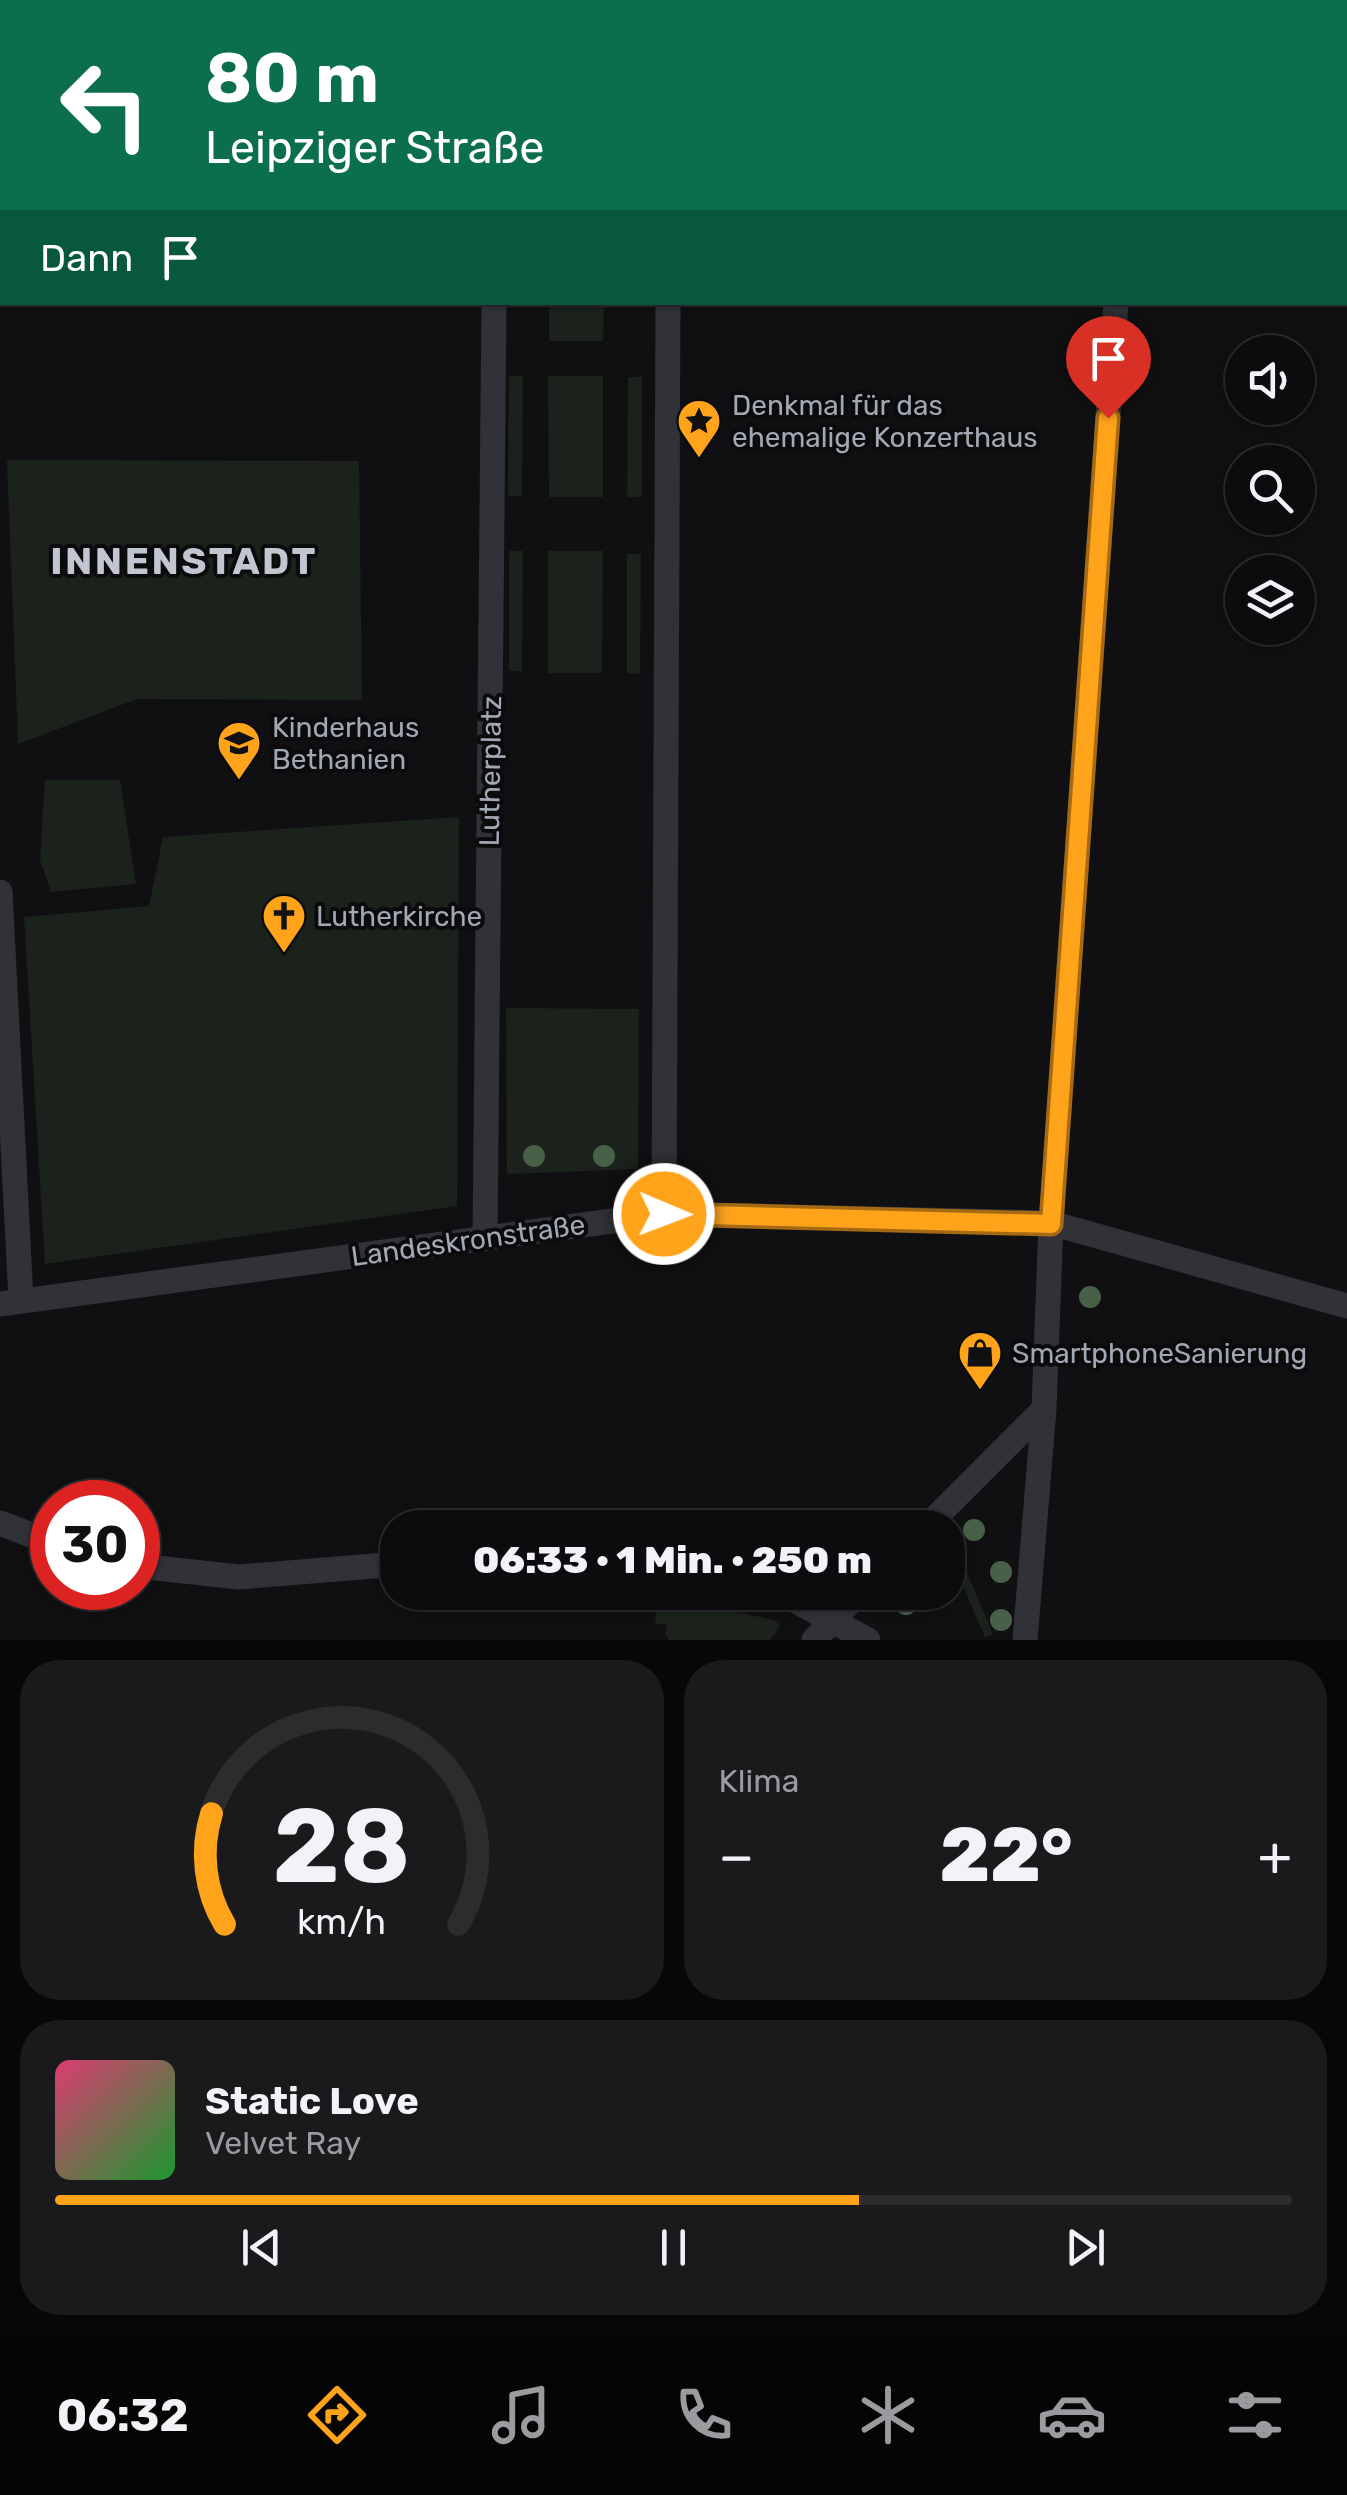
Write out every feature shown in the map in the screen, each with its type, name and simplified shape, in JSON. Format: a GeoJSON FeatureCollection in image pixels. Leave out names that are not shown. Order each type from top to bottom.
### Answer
{"type":"FeatureCollection","features":[{"type":"Feature","properties":{"kind":"street","name":"Lutherplatz"},"geometry":{"type":"LineString","coordinates":[[485,1239],[494,305]]}},
{"type":"Feature","properties":{"kind":"street"},"geometry":{"type":"LineString","coordinates":[[664,1214],[668,305]]}},
{"type":"Feature","properties":{"kind":"street"},"geometry":{"type":"LineString","coordinates":[[1025,1640],[1044,1409],[1051,1224],[1116,305]]}},
{"type":"Feature","properties":{"kind":"street"},"geometry":{"type":"LineString","coordinates":[[0,892],[11,1301]]}},
{"type":"Feature","properties":{"kind":"street","name":"Landeskronstraße"},"geometry":{"type":"LineString","coordinates":[[11,1301],[664,1214],[1051,1224],[1347,1306]]}},
{"type":"Feature","properties":{"kind":"street"},"geometry":{"type":"LineString","coordinates":[[943,1510],[1044,1409]]}},
{"type":"Feature","properties":{"kind":"street"},"geometry":{"type":"LineString","coordinates":[[0,1523],[30,1535]]}},
{"type":"Feature","properties":{"kind":"street"},"geometry":{"type":"LineString","coordinates":[[160,1568],[239,1577],[380,1565]]}},
{"type":"Feature","properties":{"kind":"street"},"geometry":{"type":"LineString","coordinates":[[813,1610],[868,1640]]}},
{"type":"Feature","properties":{"kind":"street"},"geometry":{"type":"LineString","coordinates":[[814,1640],[842,1610]]}},
{"type":"Feature","properties":{"kind":"shaded area"},"geometry":{"type":"Polygon","coordinates":[[[549,305],[604,305],[603,341],[549,341],[549,305]]]}},
{"type":"Feature","properties":{"kind":"shaded area"},"geometry":{"type":"Polygon","coordinates":[[[509,376],[523,376],[522,496],[508,496],[509,376]]]}},
{"type":"Feature","properties":{"kind":"shaded area"},"geometry":{"type":"Polygon","coordinates":[[[548,376],[603,376],[603,497],[549,497],[548,376]]]}},
{"type":"Feature","properties":{"kind":"shaded area"},"geometry":{"type":"Polygon","coordinates":[[[628,377],[642,377],[642,497],[627,497],[628,377]]]}},
{"type":"Feature","properties":{"kind":"shaded area"},"geometry":{"type":"Polygon","coordinates":[[[7,460],[359,461],[362,700],[137,699],[18,744],[7,460]]]}},
{"type":"Feature","properties":{"kind":"shaded area"},"geometry":{"type":"Polygon","coordinates":[[[509,551],[523,551],[522,671],[509,671],[509,551]]]}},
{"type":"Feature","properties":{"kind":"shaded area"},"geometry":{"type":"Polygon","coordinates":[[[548,551],[603,551],[602,673],[548,673],[548,551]]]}},
{"type":"Feature","properties":{"kind":"shaded area"},"geometry":{"type":"Polygon","coordinates":[[[627,554],[641,554],[640,674],[627,673],[627,554]]]}},
{"type":"Feature","properties":{"kind":"shaded area"},"geometry":{"type":"Polygon","coordinates":[[[45,780],[120,780],[136,884],[51,892],[40,860],[45,780]]]}},
{"type":"Feature","properties":{"kind":"shaded area"},"geometry":{"type":"Polygon","coordinates":[[[459,817],[457,1206],[45,1264],[24,917],[149,906],[163,837],[459,817]]]}},
{"type":"Feature","properties":{"kind":"shaded area"},"geometry":{"type":"Polygon","coordinates":[[[506,1008],[639,1009],[638,1169],[507,1174],[506,1008]]]}},
{"type":"Feature","properties":{"kind":"shaded area"},"geometry":{"type":"Polygon","coordinates":[[[965,1568],[993,1634],[985,1637],[965,1591],[965,1568]]]}},
{"type":"Feature","properties":{"kind":"shaded area"},"geometry":{"type":"Polygon","coordinates":[[[656,1610],[724,1610],[775,1620],[780,1626],[770,1640],[669,1640],[665,1634],[667,1625],[655,1623],[656,1610]]]}},
{"type":"Feature","properties":{"kind":"place","name":"Denkmal für das ehemalige Konzerthaus"},"geometry":{"type":"Point","coordinates":[699,459]}},
{"type":"Feature","properties":{"kind":"place","name":"Kinderhaus Bethanien"},"geometry":{"type":"Point","coordinates":[239,781]}},
{"type":"Feature","properties":{"kind":"place","name":"Lutherkirche"},"geometry":{"type":"Point","coordinates":[284,954]}},
{"type":"Feature","properties":{"kind":"place","name":"SmartphoneSanierung"},"geometry":{"type":"Point","coordinates":[980,1391]}},
{"type":"Feature","properties":{"kind":"district","name":"INNENSTADT"},"geometry":{"type":"Point","coordinates":[184,561]}},
{"type":"Feature","properties":{"kind":"route"},"geometry":{"type":"LineString","coordinates":[[664,1214],[1051,1224],[1108,418]]}}]}
